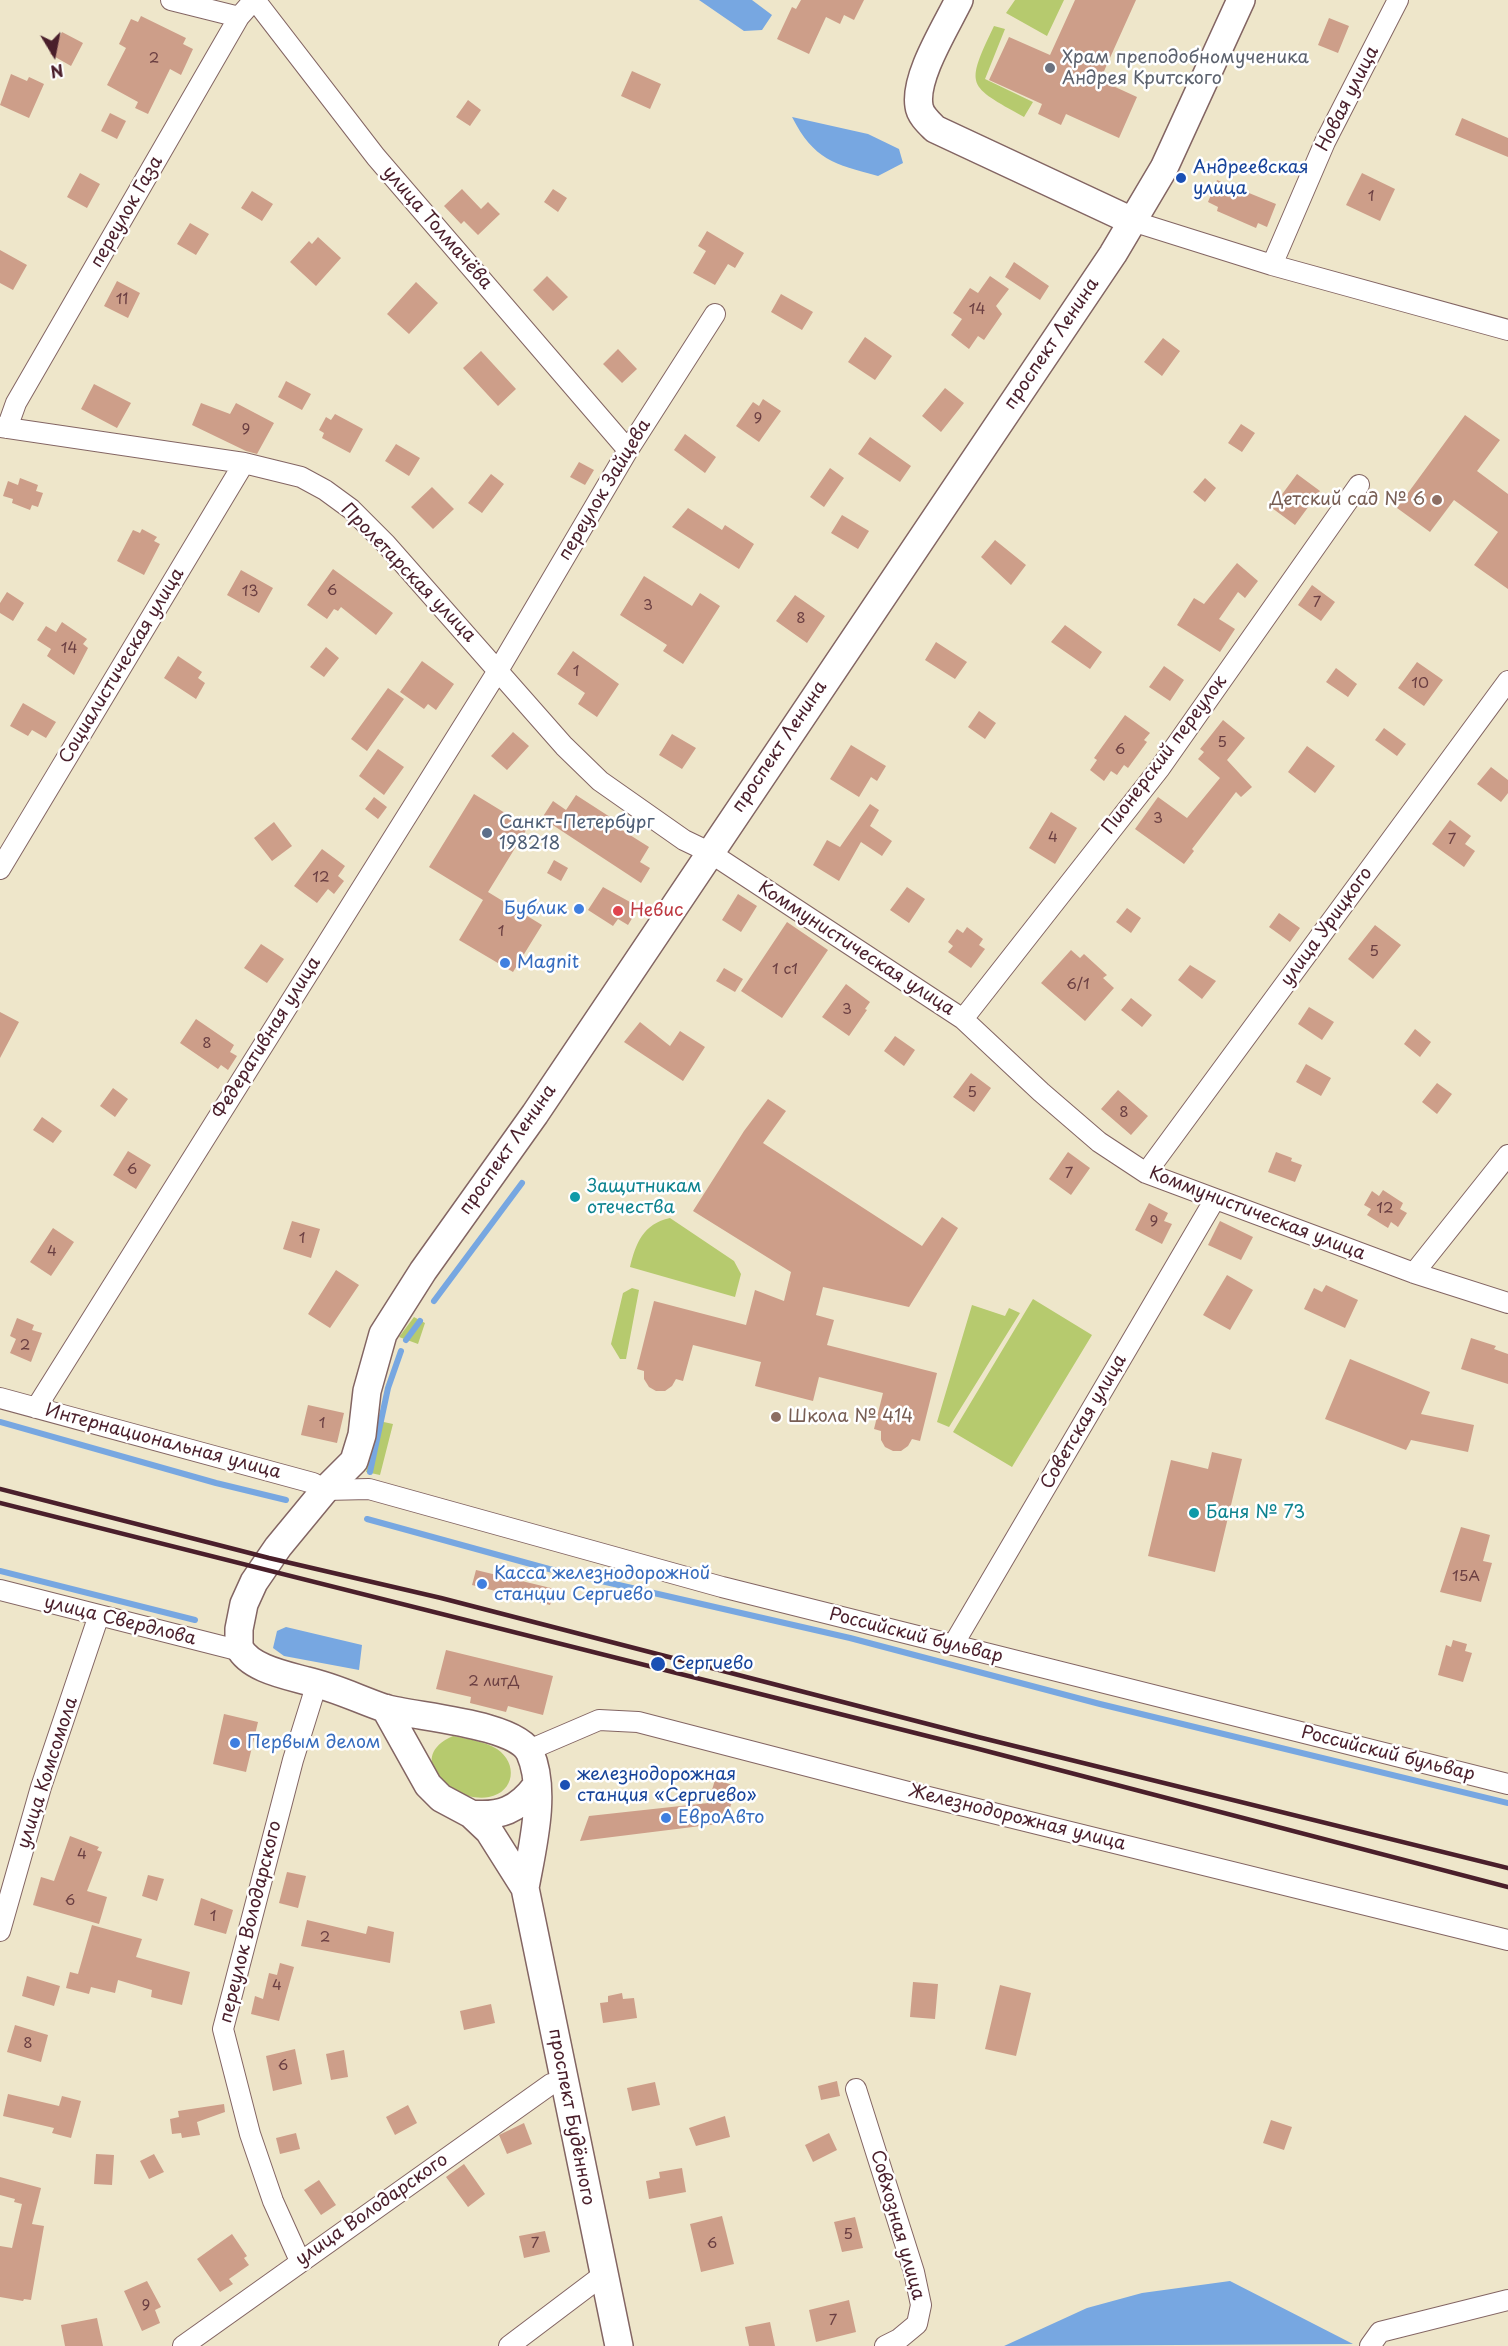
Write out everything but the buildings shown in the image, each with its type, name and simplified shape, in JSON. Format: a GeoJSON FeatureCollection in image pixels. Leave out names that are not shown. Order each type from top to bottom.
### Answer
{"type":"FeatureCollection","features":[{"type":"Feature","properties":{"kind":"street"},"geometry":{"type":"LineString","coordinates":[[171,0],[239,17]]}},
{"type":"Feature","properties":{"kind":"street","name":"переулок Газа"},"geometry":{"type":"LineString","coordinates":[[3,427],[239,17],[254,0]]}},
{"type":"Feature","properties":{"kind":"street","name":"улица Толмачёва"},"geometry":{"type":"LineString","coordinates":[[254,0],[376,157],[628,450]]}},
{"type":"Feature","properties":{"kind":"street"},"geometry":{"type":"LineString","coordinates":[[959,0],[924,74],[919,108],[935,129],[1132,221],[1272,265],[1508,330]]}},
{"type":"Feature","properties":{"kind":"street","name":"проспект Ленина"},"geometry":{"type":"LineString","coordinates":[[247,1656],[239,1629],[244,1604],[269,1558],[325,1490],[354,1461],[362,1435],[367,1391],[383,1334],[423,1271],[541,1105],[1113,254],[1164,168],[1241,0]]}},
{"type":"Feature","properties":{"kind":"street","name":"Новая улица"},"geometry":{"type":"LineString","coordinates":[[1272,265],[1325,141],[1398,0]]}},
{"type":"Feature","properties":{"kind":"street","name":"переулок Зайцева"},"geometry":{"type":"LineString","coordinates":[[499,669],[628,450],[715,314]]}},
{"type":"Feature","properties":{"kind":"street","name":"Пролетарская улица"},"geometry":{"type":"LineString","coordinates":[[3,427],[244,463],[301,477],[326,490],[351,509],[499,669],[535,714],[600,781],[684,840],[709,852]]}},
{"type":"Feature","properties":{"kind":"street","name":"Социалистическая улица"},"geometry":{"type":"LineString","coordinates":[[0,869],[244,463]]}},
{"type":"Feature","properties":{"kind":"street","name":"Пионерский переулок"},"geometry":{"type":"LineString","coordinates":[[963,1019],[1160,768],[1359,485]]}},
{"type":"Feature","properties":{"kind":"street","name":"Федеративная улица"},"geometry":{"type":"LineString","coordinates":[[36,1408],[499,669]]}},
{"type":"Feature","properties":{"kind":"street","name":"улица Урицкого"},"geometry":{"type":"LineString","coordinates":[[1146,1173],[1508,681]]}},
{"type":"Feature","properties":{"kind":"street","name":"Коммунистическая улица"},"geometry":{"type":"LineString","coordinates":[[709,852],[963,1019],[1041,1092],[1099,1142],[1146,1173],[1414,1273],[1508,1303]]}},
{"type":"Feature","properties":{"kind":"street"},"geometry":{"type":"LineString","coordinates":[[1414,1273],[1508,1155]]}},
{"type":"Feature","properties":{"kind":"street","name":"Советская улица"},"geometry":{"type":"LineString","coordinates":[[953,1645],[1215,1199]]}},
{"type":"Feature","properties":{"kind":"street","name":"Интернациональная улица"},"geometry":{"type":"LineString","coordinates":[[0,1398],[313,1483],[325,1490]]}},
{"type":"Feature","properties":{"kind":"street","name":"Российский бульвар"},"geometry":{"type":"LineString","coordinates":[[325,1490],[369,1490],[722,1587],[1508,1784]]}},
{"type":"Feature","properties":{"kind":"street","name":"улица Свердлова"},"geometry":{"type":"LineString","coordinates":[[0,1590],[247,1656],[274,1671],[317,1683],[385,1708],[454,1721],[507,1736],[529,1750]]}},
{"type":"Feature","properties":{"kind":"street","name":"улица Комсомола"},"geometry":{"type":"LineString","coordinates":[[0,1931],[41,1787],[99,1615]]}},
{"type":"Feature","properties":{"kind":"street","name":"переулок Володарского"},"geometry":{"type":"LineString","coordinates":[[300,2261],[273,2201],[250,2134],[223,2029],[292,1760],[317,1683]]}},
{"type":"Feature","properties":{"kind":"street"},"geometry":{"type":"LineString","coordinates":[[385,1708],[418,1763],[428,1785],[441,1798],[471,1814],[490,1816],[508,1811],[524,1801],[536,1786],[529,1750]]}},
{"type":"Feature","properties":{"kind":"street","name":"Железнодорожная улица"},"geometry":{"type":"LineString","coordinates":[[529,1750],[599,1720],[638,1722],[908,1792],[1508,1940]]}},
{"type":"Feature","properties":{"kind":"street"},"geometry":{"type":"LineString","coordinates":[[418,1763],[422,1749],[430,1736],[441,1726],[454,1721]]}},
{"type":"Feature","properties":{"kind":"street","name":"проспект Будённого"},"geometry":{"type":"LineString","coordinates":[[525,1888],[534,1836],[536,1786]]}},
{"type":"Feature","properties":{"kind":"street","name":"проспект Будённого"},"geometry":{"type":"LineString","coordinates":[[471,1814],[489,1831],[525,1888],[619,2346]]}},
{"type":"Feature","properties":{"kind":"street","name":"улица Володарского"},"geometry":{"type":"LineString","coordinates":[[183,2346],[551,2084],[564,2081]]}},
{"type":"Feature","properties":{"kind":"street","name":"Совхозная улица"},"geometry":{"type":"LineString","coordinates":[[855,2089],[914,2272],[921,2305],[917,2324],[899,2339],[885,2346]]}},
{"type":"Feature","properties":{"kind":"street"},"geometry":{"type":"LineString","coordinates":[[509,2346],[603,2275]]}},
{"type":"Feature","properties":{"kind":"street"},"geometry":{"type":"LineString","coordinates":[[1370,2346],[1380,2332],[1508,2300]]}},
{"type":"Feature","properties":{"kind":"green space"},"geometry":{"type":"Polygon","coordinates":[[[1015,0],[1064,0],[1047,36],[1006,13],[1015,0]]]}},
{"type":"Feature","properties":{"kind":"green space"},"geometry":{"type":"Polygon","coordinates":[[[994,26],[1005,29],[985,79],[1033,102],[1024,117],[991,98],[977,82],[978,61],[994,26]]]}},
{"type":"Feature","properties":{"kind":"green space"},"geometry":{"type":"Polygon","coordinates":[[[670,1218],[734,1261],[741,1274],[735,1297],[630,1267],[642,1236],[653,1225],[670,1218]]]}},
{"type":"Feature","properties":{"kind":"green space"},"geometry":{"type":"Polygon","coordinates":[[[632,1288],[639,1290],[626,1359],[620,1359],[611,1344],[623,1293],[632,1288]]]}},
{"type":"Feature","properties":{"kind":"green space"},"geometry":{"type":"Polygon","coordinates":[[[1033,1299],[1092,1335],[1012,1467],[953,1432],[1033,1299]]]}},
{"type":"Feature","properties":{"kind":"green space"},"geometry":{"type":"Polygon","coordinates":[[[972,1305],[1005,1316],[1009,1308],[1020,1313],[949,1427],[937,1422],[972,1305]]]}},
{"type":"Feature","properties":{"kind":"green space"},"geometry":{"type":"Polygon","coordinates":[[[414,1317],[425,1323],[418,1344],[399,1337],[414,1317]]]}},
{"type":"Feature","properties":{"kind":"green space"},"geometry":{"type":"Polygon","coordinates":[[[379,1421],[393,1424],[380,1475],[366,1472],[379,1421]]]}},
{"type":"Feature","properties":{"kind":"green space"},"geometry":{"type":"Polygon","coordinates":[[[453,1736],[487,1744],[504,1755],[511,1769],[511,1776],[504,1789],[489,1797],[475,1797],[461,1794],[439,1777],[433,1767],[432,1756],[438,1745],[453,1736]]]}},
{"type":"Feature","properties":{"kind":"water"},"geometry":{"type":"Polygon","coordinates":[[[699,0],[752,0],[772,15],[762,30],[744,31],[699,0]]]}},
{"type":"Feature","properties":{"kind":"water"},"geometry":{"type":"Polygon","coordinates":[[[792,117],[868,134],[899,149],[903,163],[878,176],[849,168],[817,151],[800,131],[792,117]]]}},
{"type":"Feature","properties":{"kind":"water"},"geometry":{"type":"Polygon","coordinates":[[[286,1627],[362,1645],[359,1670],[284,1656],[273,1648],[277,1631],[286,1627]]]}},
{"type":"Feature","properties":{"kind":"water"},"geometry":{"type":"Polygon","coordinates":[[[1230,2281],[1353,2344],[1004,2346],[1087,2308],[1142,2293],[1230,2281]]]}},
{"type":"Feature","properties":{"kind":"waterway"},"geometry":{"type":"LineString","coordinates":[[434,1301],[522,1183]]}},
{"type":"Feature","properties":{"kind":"waterway"},"geometry":{"type":"LineString","coordinates":[[406,1340],[420,1321]]}},
{"type":"Feature","properties":{"kind":"waterway"},"geometry":{"type":"LineString","coordinates":[[370,1472],[388,1388],[401,1351]]}},
{"type":"Feature","properties":{"kind":"waterway"},"geometry":{"type":"LineString","coordinates":[[0,1422],[216,1483],[286,1500]]}},
{"type":"Feature","properties":{"kind":"waterway"},"geometry":{"type":"LineString","coordinates":[[367,1519],[549,1569],[850,1638],[1100,1704],[1508,1803]]}},
{"type":"Feature","properties":{"kind":"waterway"},"geometry":{"type":"LineString","coordinates":[[0,1571],[195,1620]]}},
{"type":"Feature","properties":{"kind":"railway"},"geometry":{"type":"LineString","coordinates":[[0,1489],[269,1558],[441,1598],[978,1737],[1508,1868]]}},
{"type":"Feature","properties":{"kind":"railway"},"geometry":{"type":"LineString","coordinates":[[0,1503],[975,1748],[1508,1887]]}},
{"type":"Feature","properties":{"kind":"place","name":"Храм преподобномученика Андрея Критского"},"geometry":{"type":"Point","coordinates":[1050,68]}},
{"type":"Feature","properties":{"kind":"place","name":"Андреевская улица"},"geometry":{"type":"Point","coordinates":[1181,178]}},
{"type":"Feature","properties":{"kind":"place","name":"Детский сад № 6"},"geometry":{"type":"Point","coordinates":[1437,500]}},
{"type":"Feature","properties":{"kind":"place","name":"Санкт-Петербург 198218"},"geometry":{"type":"Point","coordinates":[487,833]}},
{"type":"Feature","properties":{"kind":"place","name":"Бублик"},"geometry":{"type":"Point","coordinates":[579,909]}},
{"type":"Feature","properties":{"kind":"place","name":"Невис"},"geometry":{"type":"Point","coordinates":[618,911]}},
{"type":"Feature","properties":{"kind":"place","name":"Magnit"},"geometry":{"type":"Point","coordinates":[505,963]}},
{"type":"Feature","properties":{"kind":"place","name":"Защитникам отечества"},"geometry":{"type":"Point","coordinates":[575,1197]}},
{"type":"Feature","properties":{"kind":"place","name":"Школа № 414"},"geometry":{"type":"Point","coordinates":[776,1417]}},
{"type":"Feature","properties":{"kind":"place","name":"Баня № 73"},"geometry":{"type":"Point","coordinates":[1194,1513]}},
{"type":"Feature","properties":{"kind":"place","name":"Касса железнодорожной станции Сергиево"},"geometry":{"type":"Point","coordinates":[482,1584]}},
{"type":"Feature","properties":{"kind":"place","name":"Сергиево"},"geometry":{"type":"Point","coordinates":[658,1664]}},
{"type":"Feature","properties":{"kind":"place","name":"Первым делом"},"geometry":{"type":"Point","coordinates":[235,1743]}},
{"type":"Feature","properties":{"kind":"place","name":"железнодорожная станция «Сергиево»"},"geometry":{"type":"Point","coordinates":[565,1785]}},
{"type":"Feature","properties":{"kind":"place","name":"ЕвроАвто"},"geometry":{"type":"Point","coordinates":[666,1818]}}]}
